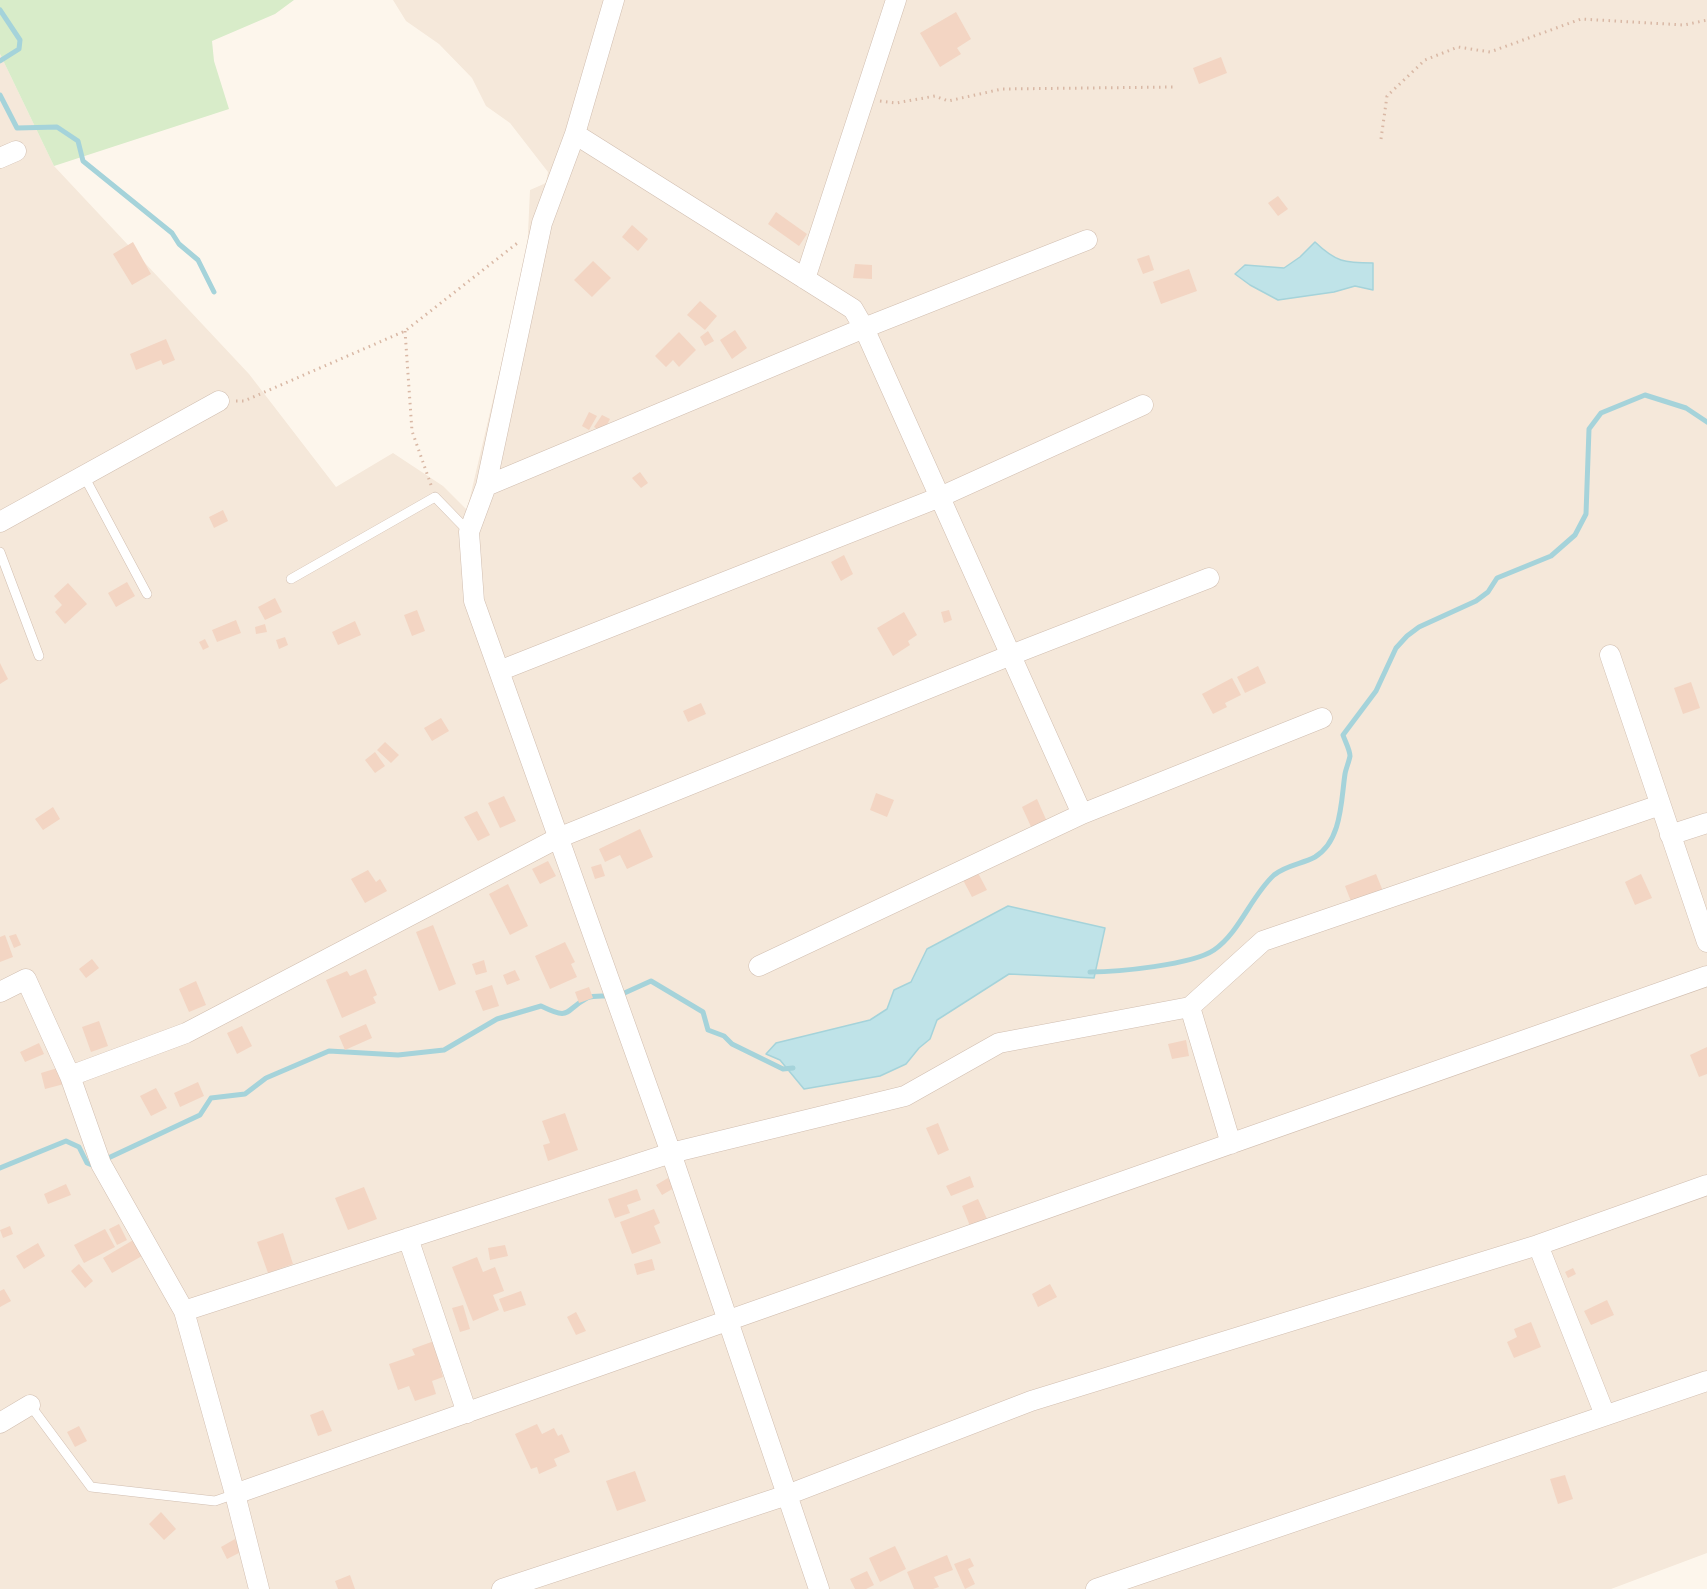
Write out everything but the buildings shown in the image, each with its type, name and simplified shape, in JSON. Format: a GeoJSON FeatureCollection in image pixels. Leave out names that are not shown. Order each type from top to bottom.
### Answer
{"type":"FeatureCollection","features":[{"type":"Feature","properties":{"kind":"street"},"geometry":{"type":"LineString","coordinates":[[614,0],[575,134],[542,223],[486,486],[469,532],[474,601],[671,1153],[819,1589]]}},
{"type":"Feature","properties":{"kind":"street"},"geometry":{"type":"LineString","coordinates":[[805,279],[896,0]]}},
{"type":"Feature","properties":{"kind":"street"},"geometry":{"type":"LineString","coordinates":[[575,134],[853,309],[864,328],[1082,814]]}},
{"type":"Feature","properties":{"kind":"street"},"geometry":{"type":"LineString","coordinates":[[486,486],[864,328],[1087,240]]}},
{"type":"Feature","properties":{"kind":"street"},"geometry":{"type":"LineString","coordinates":[[0,522],[219,401]]}},
{"type":"Feature","properties":{"kind":"street"},"geometry":{"type":"LineString","coordinates":[[499,671],[940,497],[1143,405]]}},
{"type":"Feature","properties":{"kind":"street"},"geometry":{"type":"LineString","coordinates":[[69,1076],[186,1033],[558,838],[1011,655],[1209,578]]}},
{"type":"Feature","properties":{"kind":"street"},"geometry":{"type":"LineString","coordinates":[[1610,655],[1707,942]]}},
{"type":"Feature","properties":{"kind":"street"},"geometry":{"type":"LineString","coordinates":[[759,966],[1082,814],[1322,718]]}},
{"type":"Feature","properties":{"kind":"street"},"geometry":{"type":"LineString","coordinates":[[184,1311],[671,1153],[905,1096],[999,1043],[1190,1007],[1263,941],[1660,806]]}},
{"type":"Feature","properties":{"kind":"street"},"geometry":{"type":"LineString","coordinates":[[1670,836],[1707,823]]}},
{"type":"Feature","properties":{"kind":"street"},"geometry":{"type":"LineString","coordinates":[[235,1494],[1707,976]]}},
{"type":"Feature","properties":{"kind":"street"},"geometry":{"type":"LineString","coordinates":[[0,992],[26,979],[69,1076],[100,1161],[184,1311],[259,1589]]}},
{"type":"Feature","properties":{"kind":"street"},"geometry":{"type":"LineString","coordinates":[[1190,1007],[1232,1144]]}},
{"type":"Feature","properties":{"kind":"street"},"geometry":{"type":"LineString","coordinates":[[502,1589],[787,1495],[1031,1401],[1538,1245],[1707,1185]]}},
{"type":"Feature","properties":{"kind":"street"},"geometry":{"type":"LineString","coordinates":[[408,1238],[467,1413]]}},
{"type":"Feature","properties":{"kind":"street"},"geometry":{"type":"LineString","coordinates":[[1538,1245],[1605,1415]]}},
{"type":"Feature","properties":{"kind":"street"},"geometry":{"type":"LineString","coordinates":[[1096,1589],[1121,1585],[1707,1381]]}},
{"type":"Feature","properties":{"kind":"street"},"geometry":{"type":"LineString","coordinates":[[0,1423],[30,1405]]}},
{"type":"Feature","properties":{"kind":"lane"},"geometry":{"type":"LineString","coordinates":[[84,476],[147,594]]}},
{"type":"Feature","properties":{"kind":"lane"},"geometry":{"type":"LineString","coordinates":[[291,579],[435,497],[469,532]]}},
{"type":"Feature","properties":{"kind":"lane"},"geometry":{"type":"LineString","coordinates":[[0,552],[39,656]]}},
{"type":"Feature","properties":{"kind":"lane"},"geometry":{"type":"LineString","coordinates":[[30,1405],[91,1486],[216,1501],[235,1494]]}},
{"type":"Feature","properties":{"kind":"path"},"geometry":{"type":"LineString","coordinates":[[1381,139],[1388,96],[1425,60],[1458,47],[1490,52],[1581,19],[1684,25],[1707,20]]}},
{"type":"Feature","properties":{"kind":"path"},"geometry":{"type":"LineString","coordinates":[[864,99],[896,103],[935,96],[948,101],[1002,89],[1174,87]]}},
{"type":"Feature","properties":{"kind":"path"},"geometry":{"type":"LineString","coordinates":[[219,401],[243,401],[405,331],[542,223]]}},
{"type":"Feature","properties":{"kind":"path"},"geometry":{"type":"LineString","coordinates":[[405,331],[412,431],[435,497]]}},
{"type":"Feature","properties":{"kind":"shaded area"},"geometry":{"type":"Polygon","coordinates":[[[393,0],[1707,0],[1707,1553],[1611,1589],[0,1589],[0,54],[54,166],[249,374],[336,487],[393,453],[443,486],[467,510],[527,255],[530,190],[546,183],[548,172],[510,123],[486,106],[472,78],[439,44],[406,21],[393,0]],[[1315,242],[1300,257],[1284,268],[1245,265],[1278,300],[1334,292],[1355,286],[1373,290],[1373,263],[1350,263],[1330,256],[1315,242]],[[1105,929],[911,983],[894,990],[887,1010],[870,1020],[776,1043],[780,1059],[805,1089],[858,1080],[906,1064],[930,1039],[937,1020],[1009,974],[1094,978],[1105,929]]]}},
{"type":"Feature","properties":{"kind":"green space"},"geometry":{"type":"Polygon","coordinates":[[[0,0],[294,0],[275,14],[212,41],[214,61],[229,109],[54,166],[0,54],[0,0]]]}},
{"type":"Feature","properties":{"kind":"water"},"geometry":{"type":"Polygon","coordinates":[[[1315,242],[1329,254],[1341,260],[1373,263],[1373,290],[1355,286],[1334,292],[1278,300],[1235,274],[1245,265],[1284,268],[1300,257],[1315,242]]]}},
{"type":"Feature","properties":{"kind":"water"},"geometry":{"type":"Polygon","coordinates":[[[1008,906],[1105,928],[1094,978],[1009,974],[937,1020],[930,1039],[906,1064],[880,1076],[804,1089],[780,1060],[766,1054],[776,1043],[870,1020],[887,1009],[894,990],[911,982],[927,949],[1008,906]]]}},
{"type":"Feature","properties":{"kind":"waterway"},"geometry":{"type":"LineString","coordinates":[[0,10],[20,40],[19,49],[0,61]]}},
{"type":"Feature","properties":{"kind":"waterway"},"geometry":{"type":"LineString","coordinates":[[0,95],[17,128],[57,127],[78,141],[83,161],[172,233],[179,244],[198,260],[214,292]]}},
{"type":"Feature","properties":{"kind":"waterway"},"geometry":{"type":"LineString","coordinates":[[1090,972],[1172,964],[1214,950],[1231,934],[1274,875],[1315,857],[1324,850],[1331,841],[1339,819],[1345,774],[1350,756],[1343,735],[1376,691],[1396,648],[1419,627],[1476,601],[1488,592],[1497,578],[1551,556],[1575,535],[1586,514],[1589,429],[1601,413],[1645,395],[1686,408],[1707,422]]}},
{"type":"Feature","properties":{"kind":"waterway"},"geometry":{"type":"LineString","coordinates":[[620,995],[651,981],[703,1012],[708,1030],[724,1036],[732,1044],[783,1069],[793,1068]]}},
{"type":"Feature","properties":{"kind":"waterway"},"geometry":{"type":"LineString","coordinates":[[104,1160],[200,1115],[211,1098],[245,1094],[266,1078],[329,1051],[398,1055],[444,1050],[497,1019],[541,1006],[563,1013],[589,997],[610,996]]}},
{"type":"Feature","properties":{"kind":"waterway"},"geometry":{"type":"LineString","coordinates":[[0,1168],[66,1141],[79,1147],[87,1163],[92,1165],[95,1163]]}}]}
